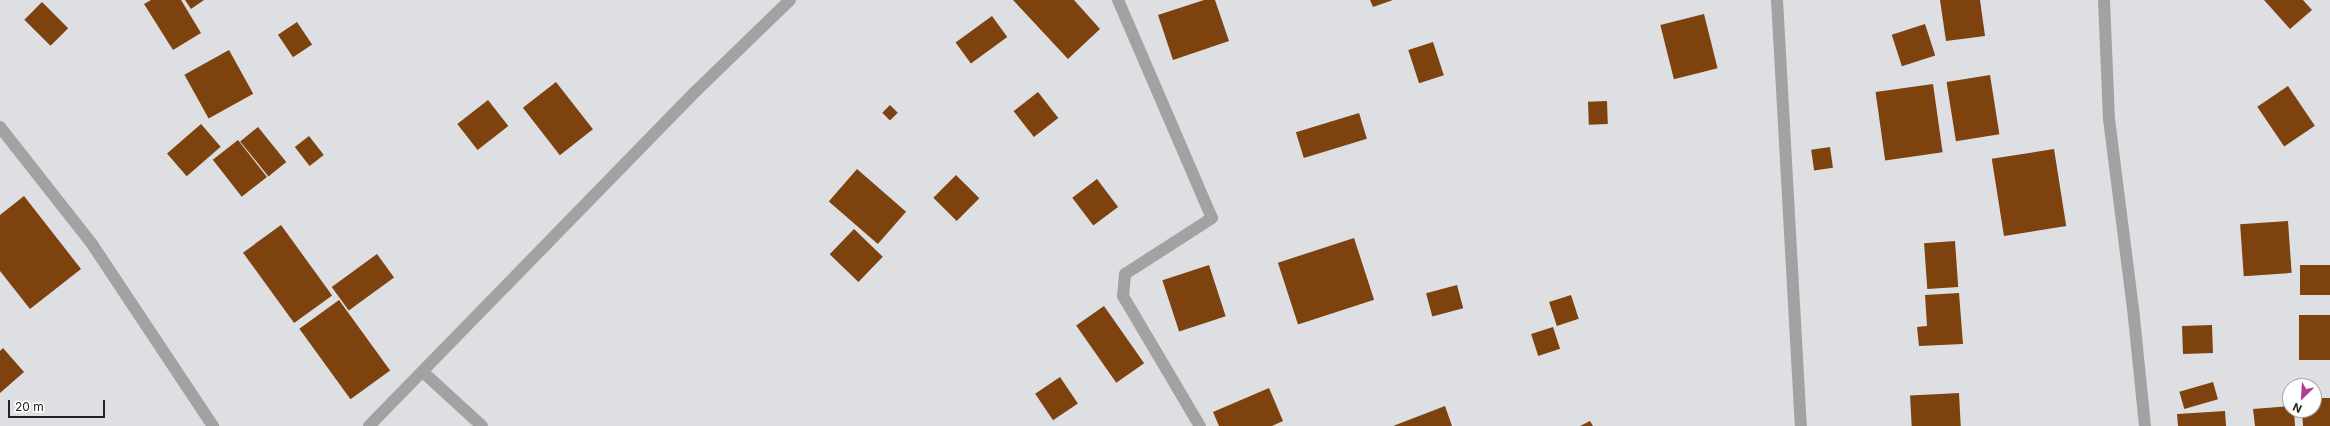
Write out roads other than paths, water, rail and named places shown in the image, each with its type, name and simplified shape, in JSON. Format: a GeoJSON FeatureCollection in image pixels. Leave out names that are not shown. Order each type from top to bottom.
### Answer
{"type":"FeatureCollection","features":[{"type":"Feature","properties":{"kind":"street"},"geometry":{"type":"LineString","coordinates":[[369,426],[695,92],[790,0]]}},
{"type":"Feature","properties":{"kind":"street"},"geometry":{"type":"LineString","coordinates":[[1118,0],[1212,218],[1125,274],[1123,296],[1200,426]]}},
{"type":"Feature","properties":{"kind":"street"},"geometry":{"type":"LineString","coordinates":[[1777,0],[1801,426]]}},
{"type":"Feature","properties":{"kind":"street"},"geometry":{"type":"LineString","coordinates":[[2104,0],[2109,119],[2133,308],[2145,426]]}},
{"type":"Feature","properties":{"kind":"street"},"geometry":{"type":"LineString","coordinates":[[0,127],[92,244],[213,426]]}},
{"type":"Feature","properties":{"kind":"street"},"geometry":{"type":"LineString","coordinates":[[423,372],[482,426]]}}]}
